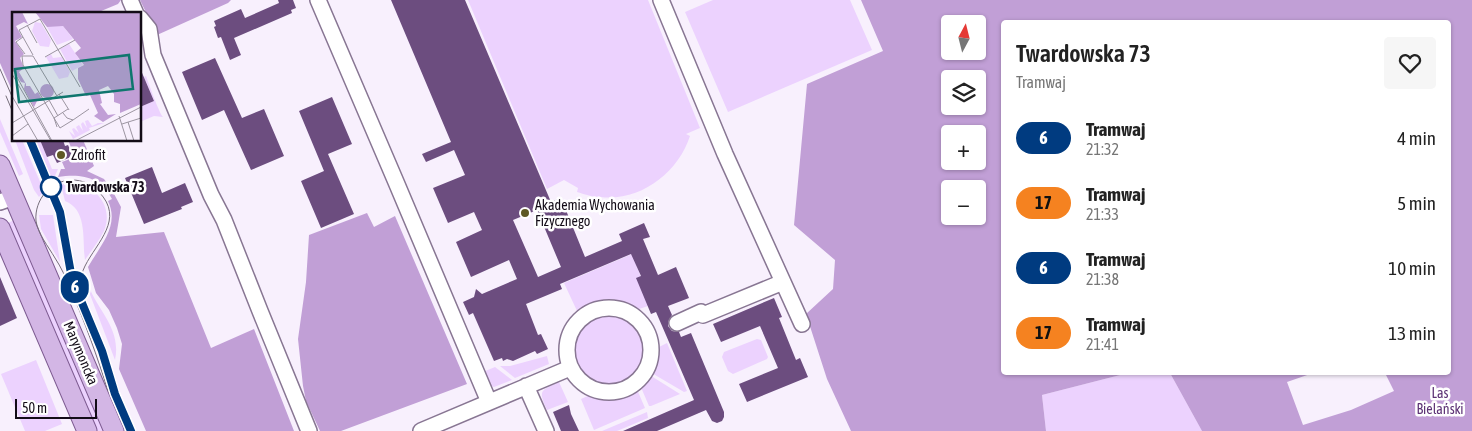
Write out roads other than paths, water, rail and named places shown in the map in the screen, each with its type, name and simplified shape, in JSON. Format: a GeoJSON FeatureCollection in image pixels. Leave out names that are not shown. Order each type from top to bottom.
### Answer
{"type":"FeatureCollection","features":[{"type":"Feature","properties":{"kind":"main road","name":"Marymoncka"},"geometry":{"type":"LineString","coordinates":[[0,165],[7,199],[114,431]]}},
{"type":"Feature","properties":{"kind":"main road","name":"Marymoncka"},"geometry":{"type":"LineString","coordinates":[[0,228],[87,431]]}},
{"type":"Feature","properties":{"kind":"street"},"geometry":{"type":"LineString","coordinates":[[130,0],[135,12]]}},
{"type":"Feature","properties":{"kind":"street"},"geometry":{"type":"LineString","coordinates":[[318,0],[488,402]]}},
{"type":"Feature","properties":{"kind":"street"},"geometry":{"type":"LineString","coordinates":[[661,0],[725,154],[802,324]]}},
{"type":"Feature","properties":{"kind":"street"},"geometry":{"type":"LineString","coordinates":[[141,19],[149,29],[153,55],[211,195],[224,220],[309,431]]}},
{"type":"Feature","properties":{"kind":"street"},"geometry":{"type":"LineString","coordinates":[[677,323],[701,312],[703,315],[783,282]]}},
{"type":"Feature","properties":{"kind":"street"},"geometry":{"type":"LineString","coordinates":[[615,308],[629,313],[655,332],[650,361],[645,373],[636,383],[625,390],[612,393],[600,392],[587,387],[577,379],[570,368],[566,353],[568,338],[575,325],[586,315],[600,309],[615,308]]}},
{"type":"Feature","properties":{"kind":"street"},"geometry":{"type":"LineString","coordinates":[[420,431],[570,368]]}},
{"type":"Feature","properties":{"kind":"street"},"geometry":{"type":"LineString","coordinates":[[526,386],[546,431]]}},
{"type":"Feature","properties":{"kind":"tram line"},"geometry":{"type":"LineString","coordinates":[[0,69],[12,96]]}},
{"type":"Feature","properties":{"kind":"tram line"},"geometry":{"type":"LineString","coordinates":[[6,96],[12,110]]}},
{"type":"Feature","properties":{"kind":"tram line"},"geometry":{"type":"LineString","coordinates":[[30,141],[60,212],[74,285]]}},
{"type":"Feature","properties":{"kind":"tram line","name":"6"},"geometry":{"type":"LineString","coordinates":[[30,141],[60,212],[72,279],[102,351],[115,394],[131,431]]}},
{"type":"Feature","properties":{"kind":"tram line"},"geometry":{"type":"LineString","coordinates":[[81,303],[82,275],[85,266],[106,230],[109,212],[106,202],[93,187],[76,180],[68,180],[57,184],[45,193],[38,206],[36,221],[41,235],[61,269],[75,301],[108,391]]}},
{"type":"Feature","properties":{"kind":"tram line"},"geometry":{"type":"LineString","coordinates":[[110,381],[131,431]]}},
{"type":"Feature","properties":{"kind":"place","name":"Zdrofit"},"geometry":{"type":"Point","coordinates":[61,155]}},
{"type":"Feature","properties":{"kind":"place","name":"Twardowska 73"},"geometry":{"type":"Point","coordinates":[51,187]}},
{"type":"Feature","properties":{"kind":"place","name":"Akademia Wychowania Fizycznego"},"geometry":{"type":"Point","coordinates":[525,213]}},
{"type":"Feature","properties":{"kind":"park label","name":"Las Bielański"},"geometry":{"type":"Point","coordinates":[1440,402]}}]}
